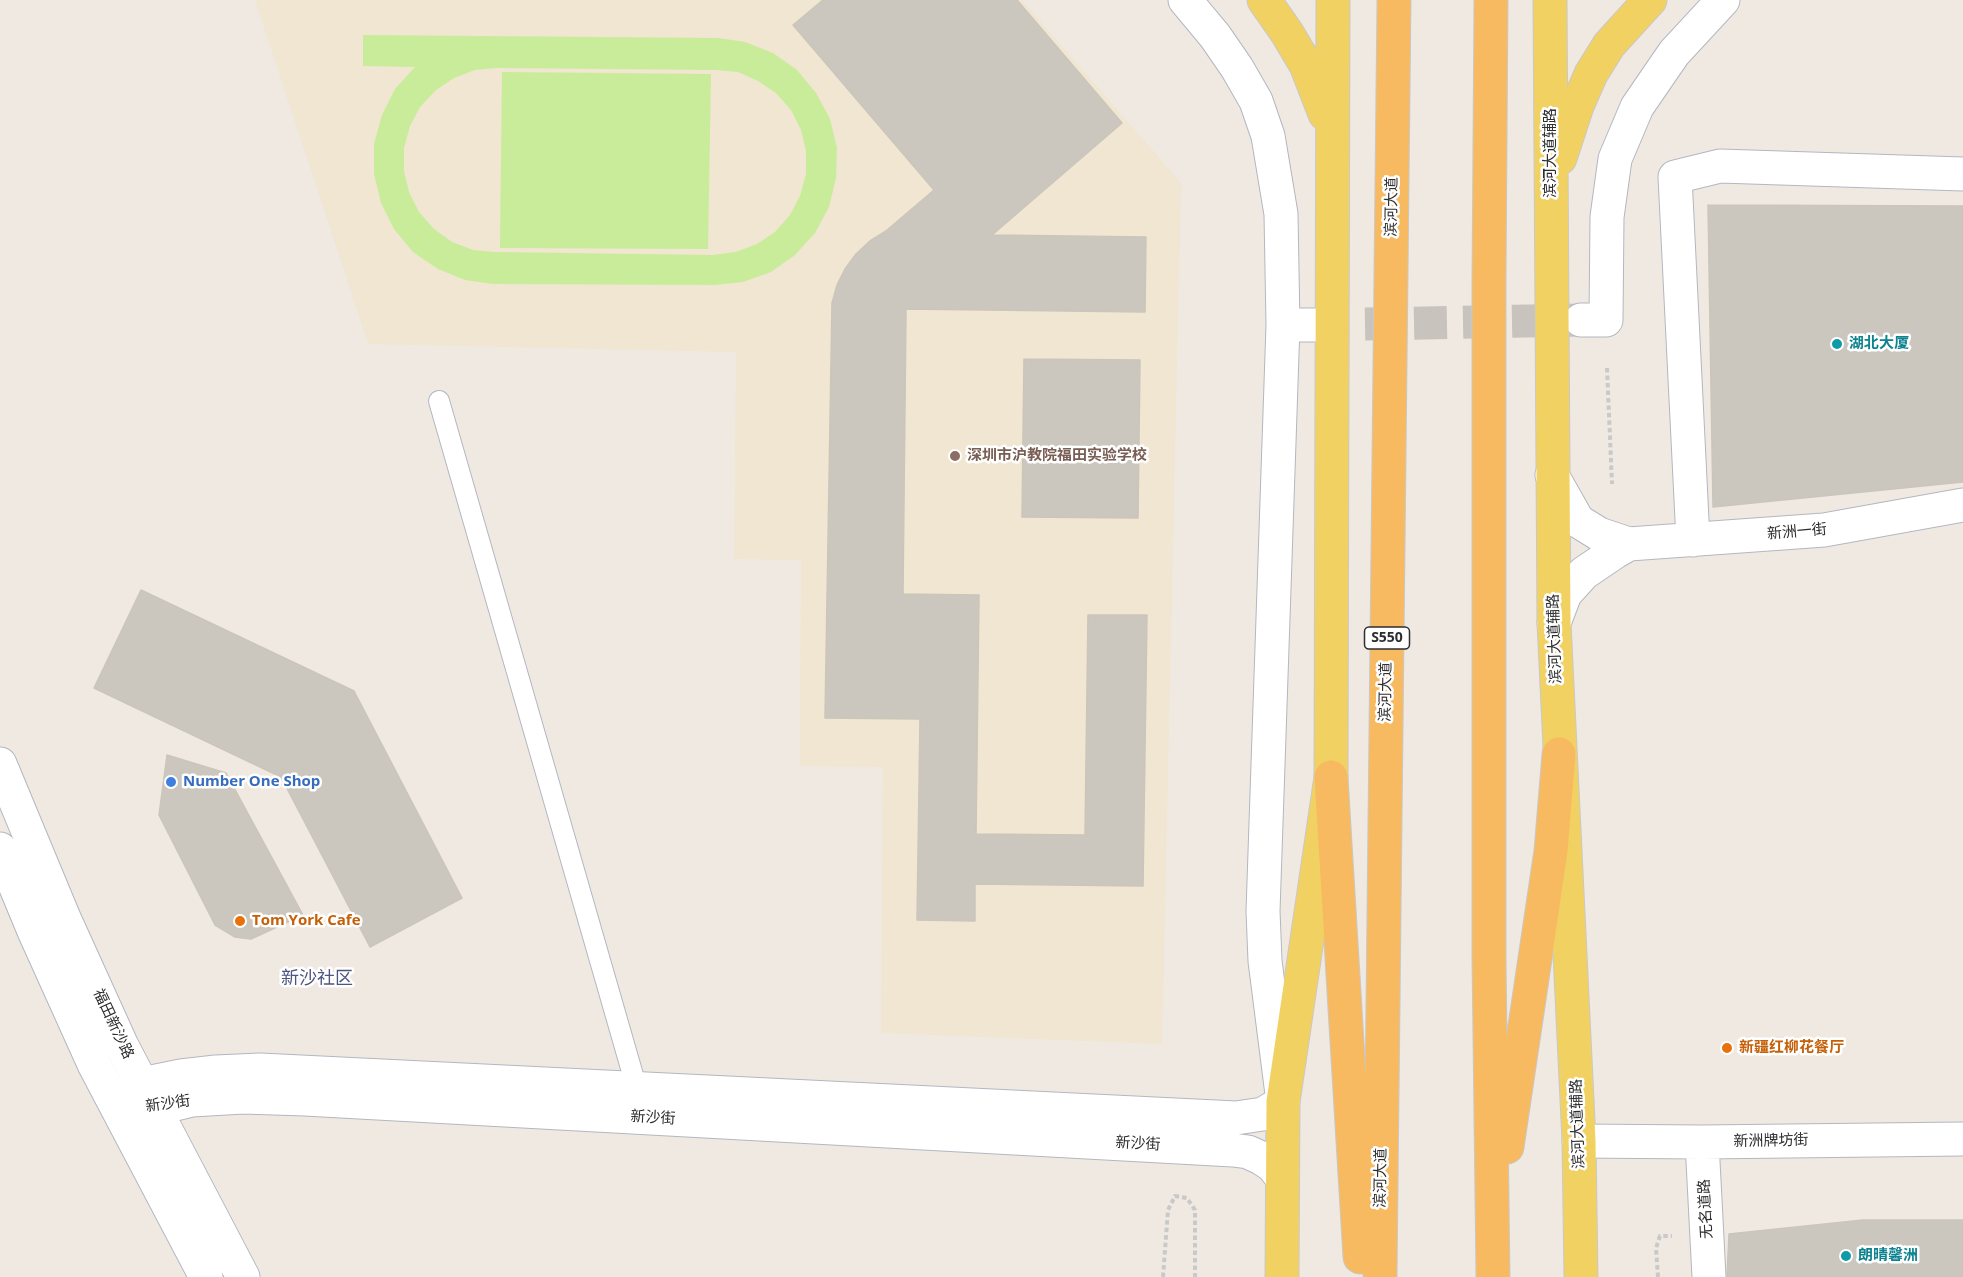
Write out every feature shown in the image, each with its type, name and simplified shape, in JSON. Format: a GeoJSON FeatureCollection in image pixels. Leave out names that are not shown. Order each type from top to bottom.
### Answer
{"type":"FeatureCollection","features":[{"type":"Feature","properties":{"kind":"highway","name":"滨河大道"},"geometry":{"type":"LineString","coordinates":[[1380,1277],[1394,0]]}},
{"type":"Feature","properties":{"kind":"highway"},"geometry":{"type":"LineString","coordinates":[[1491,0],[1489,959],[1494,1277]]}},
{"type":"Feature","properties":{"kind":"highway"},"geometry":{"type":"LineString","coordinates":[[1494,1277],[1503,1173],[1551,851],[1559,754]]}},
{"type":"Feature","properties":{"kind":"highway"},"geometry":{"type":"LineString","coordinates":[[1330,777],[1361,1277]]}},
{"type":"Feature","properties":{"kind":"main road"},"geometry":{"type":"LineString","coordinates":[[1264,0],[1306,65],[1320,99],[1332,142]]}},
{"type":"Feature","properties":{"kind":"main road"},"geometry":{"type":"LineString","coordinates":[[1282,1277],[1283,1102],[1330,777],[1333,0]]}},
{"type":"Feature","properties":{"kind":"main road","name":"滨河大道辅路"},"geometry":{"type":"LineString","coordinates":[[1550,0],[1554,623],[1580,1141],[1581,1277]]}},
{"type":"Feature","properties":{"kind":"main road"},"geometry":{"type":"LineString","coordinates":[[1551,191],[1566,137],[1592,74],[1609,45],[1650,0]]}},
{"type":"Feature","properties":{"kind":"street"},"geometry":{"type":"LineString","coordinates":[[1185,0],[1215,36],[1256,101],[1268,136],[1281,214],[1283,325],[1263,911],[1264,961],[1283,1102]]}},
{"type":"Feature","properties":{"kind":"street"},"geometry":{"type":"LineString","coordinates":[[1581,320],[1606,320],[1606,217],[1615,159],[1637,106],[1674,53],[1723,0]]}},
{"type":"Feature","properties":{"kind":"street"},"geometry":{"type":"LineString","coordinates":[[1693,540],[1676,177],[1720,166],[1963,174]]}},
{"type":"Feature","properties":{"kind":"street"},"geometry":{"type":"LineString","coordinates":[[1283,325],[1316,325]]}},
{"type":"Feature","properties":{"kind":"street"},"geometry":{"type":"LineString","coordinates":[[1552,475],[1578,520],[1599,534],[1629,544]]}},
{"type":"Feature","properties":{"kind":"street","name":"新洲一街"},"geometry":{"type":"LineString","coordinates":[[1629,544],[1824,530],[1963,505]]}},
{"type":"Feature","properties":{"kind":"street"},"geometry":{"type":"LineString","coordinates":[[1554,623],[1565,594],[1584,573],[1629,544]]}},
{"type":"Feature","properties":{"kind":"street","name":"福田新沙路"},"geometry":{"type":"LineString","coordinates":[[3,779],[122,1046],[243,1277]]}},
{"type":"Feature","properties":{"kind":"street"},"geometry":{"type":"LineString","coordinates":[[0,849],[33,931],[94,1064],[206,1277]]}},
{"type":"Feature","properties":{"kind":"street","name":"新沙街"},"geometry":{"type":"LineString","coordinates":[[117,1108],[148,1096],[192,1074],[260,1070],[1236,1118],[1263,1114],[1283,1102]]}},
{"type":"Feature","properties":{"kind":"street","name":"新沙街"},"geometry":{"type":"LineString","coordinates":[[148,1096],[192,1100],[243,1097],[649,1117],[1233,1150],[1248,1152],[1261,1158],[1282,1178]]}},
{"type":"Feature","properties":{"kind":"street","name":"新洲牌坊街"},"geometry":{"type":"LineString","coordinates":[[1580,1141],[1702,1142],[1963,1138]]}},
{"type":"Feature","properties":{"kind":"street","name":"无名道路"},"geometry":{"type":"LineString","coordinates":[[1702,1142],[1709,1277]]}},
{"type":"Feature","properties":{"kind":"lane"},"geometry":{"type":"LineString","coordinates":[[439,401],[635,1088],[649,1117]]}},
{"type":"Feature","properties":{"kind":"path"},"geometry":{"type":"LineString","coordinates":[[1607,368],[1612,484]]}},
{"type":"Feature","properties":{"kind":"path"},"geometry":{"type":"LineString","coordinates":[[1163,1277],[1167,1210],[1175,1196],[1187,1198],[1196,1210],[1195,1277]]}},
{"type":"Feature","properties":{"kind":"path"},"geometry":{"type":"LineString","coordinates":[[1658,1277],[1656,1248],[1660,1236]]}},
{"type":"Feature","properties":{"kind":"shaded area","name":"深圳市沪教院福田实验学校"},"geometry":{"type":"Polygon","coordinates":[[[255,0],[1022,0],[1181,183],[1162,1044],[881,1033],[883,767],[800,766],[801,560],[734,559],[736,352],[368,344],[255,0]]]}},
{"type":"Feature","properties":{"kind":"green space"},"geometry":{"type":"Polygon","coordinates":[[[363,35],[718,38],[745,42],[773,53],[797,70],[816,93],[830,119],[837,148],[836,178],[829,207],[815,233],[795,255],[771,272],[743,282],[715,285],[493,284],[465,280],[438,269],[413,252],[394,229],[381,203],[374,174],[374,144],[382,115],[395,89],[415,67],[363,66],[363,35]],[[497,68],[475,70],[454,78],[436,90],[420,107],[410,126],[404,148],[404,171],[409,192],[419,212],[434,229],[452,242],[473,250],[713,255],[736,252],[757,244],[775,232],[790,215],[800,196],[806,174],[806,151],[801,130],[791,110],[776,93],[738,72],[497,68]]]}},
{"type":"Feature","properties":{"kind":"green space"},"geometry":{"type":"Polygon","coordinates":[[[502,72],[711,74],[708,249],[500,248],[502,72]]]}},
{"type":"Feature","properties":{"kind":"building"},"geometry":{"type":"Polygon","coordinates":[[[823,0],[1017,0],[1122,123],[992,235],[1146,237],[1145,312],[906,309],[903,594],[979,595],[976,834],[1085,835],[1088,615],[1147,615],[1143,886],[975,884],[975,921],[917,920],[920,719],[825,718],[832,303],[837,285],[856,254],[934,190],[793,25],[823,0]]]}},
{"type":"Feature","properties":{"kind":"building","name":"湖北大厦"},"geometry":{"type":"Polygon","coordinates":[[[1708,205],[1963,206],[1963,482],[1713,507],[1708,205]]]}},
{"type":"Feature","properties":{"kind":"building"},"geometry":{"type":"Polygon","coordinates":[[[1024,359],[1140,360],[1138,518],[1022,517],[1024,359]]]}},
{"type":"Feature","properties":{"kind":"building"},"geometry":{"type":"Polygon","coordinates":[[[141,590],[354,691],[462,898],[370,947],[281,777],[94,688],[141,590]]]}},
{"type":"Feature","properties":{"kind":"building"},"geometry":{"type":"Polygon","coordinates":[[[167,755],[226,773],[303,915],[251,939],[235,937],[215,925],[159,815],[167,755]]]}},
{"type":"Feature","properties":{"kind":"building","name":"朗晴馨洲"},"geometry":{"type":"Polygon","coordinates":[[[1863,1220],[1963,1220],[1963,1277],[1727,1277],[1729,1234],[1863,1220]]]}},
{"type":"Feature","properties":{"kind":"tunnel"},"geometry":{"type":"LineString","coordinates":[[1316,325],[1581,320]]}},
{"type":"Feature","properties":{"kind":"place","name":"湖北大厦"},"geometry":{"type":"Point","coordinates":[1837,344]}},
{"type":"Feature","properties":{"kind":"place","name":"深圳市沪教院福田实验学校"},"geometry":{"type":"Point","coordinates":[955,456]}},
{"type":"Feature","properties":{"kind":"place","name":"Number One Shop"},"geometry":{"type":"Point","coordinates":[171,782]}},
{"type":"Feature","properties":{"kind":"place","name":"Tom York Cafe"},"geometry":{"type":"Point","coordinates":[240,921]}},
{"type":"Feature","properties":{"kind":"place","name":"新疆红柳花餐厅"},"geometry":{"type":"Point","coordinates":[1727,1048]}},
{"type":"Feature","properties":{"kind":"place","name":"朗晴馨洲"},"geometry":{"type":"Point","coordinates":[1846,1256]}},
{"type":"Feature","properties":{"kind":"district","name":"新沙社区"},"geometry":{"type":"Point","coordinates":[317,979]}}]}
